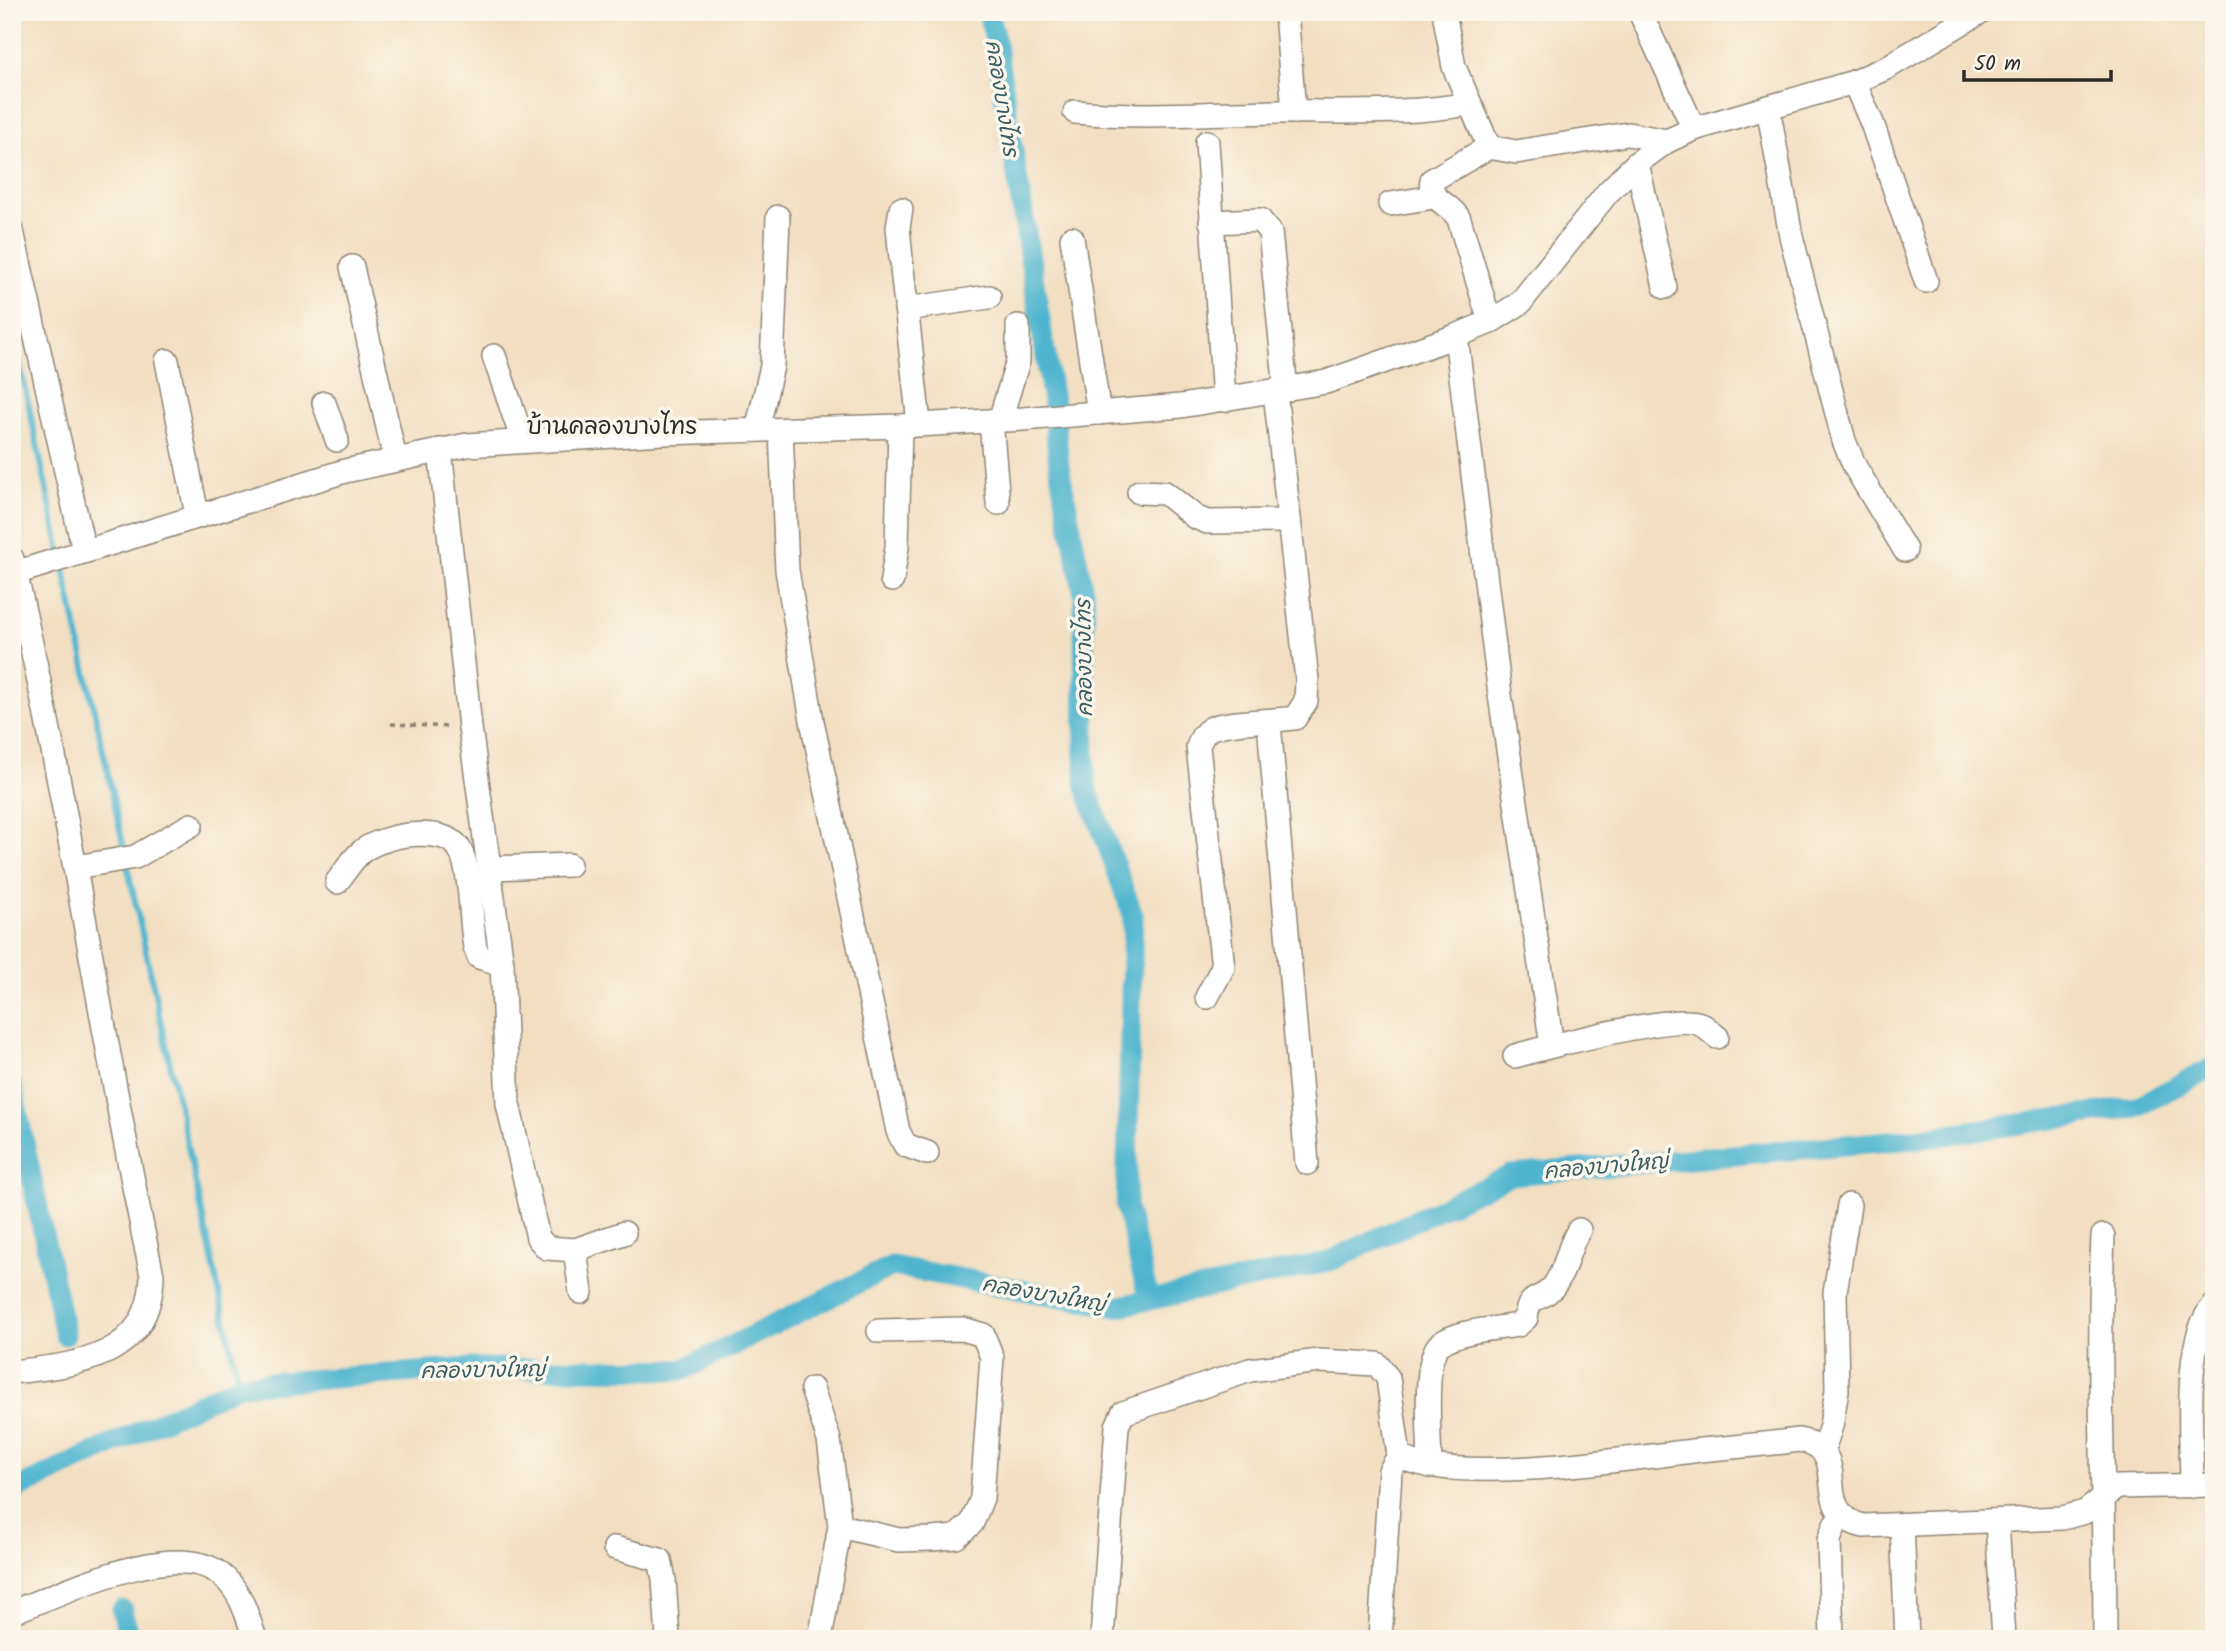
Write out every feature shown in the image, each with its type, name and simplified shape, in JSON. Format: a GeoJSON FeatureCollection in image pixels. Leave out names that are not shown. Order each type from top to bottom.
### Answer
{"type":"FeatureCollection","features":[{"type":"Feature","properties":{"kind":"street"},"geometry":{"type":"LineString","coordinates":[[1286,12],[1294,112]]}},
{"type":"Feature","properties":{"kind":"street"},"geometry":{"type":"LineString","coordinates":[[1444,12],[1454,67],[1489,147],[1501,152],[1516,152],[1628,134],[1667,141]]}},
{"type":"Feature","properties":{"kind":"street"},"geometry":{"type":"LineString","coordinates":[[1640,12],[1695,129]]}},
{"type":"Feature","properties":{"kind":"street"},"geometry":{"type":"LineString","coordinates":[[12,1372],[99,1356],[132,1336],[144,1321],[152,1300],[152,1275],[120,1124],[76,867],[13,569],[69,556],[345,471],[440,450],[523,441],[1023,419],[1224,400],[1281,391],[1365,370],[1456,337],[1490,322],[1520,303],[1539,283],[1608,192],[1637,163],[1667,141],[1695,129],[1854,82],[1886,68],[1980,12]]}},
{"type":"Feature","properties":{"kind":"street"},"geometry":{"type":"LineString","coordinates":[[1854,82],[1872,124],[1926,281]]}},
{"type":"Feature","properties":{"kind":"street"},"geometry":{"type":"LineString","coordinates":[[1075,111],[1118,115],[1373,113],[1434,110],[1469,104]]}},
{"type":"Feature","properties":{"kind":"street"},"geometry":{"type":"LineString","coordinates":[[1768,107],[1777,173],[1791,236],[1844,441],[1868,489],[1905,550]]}},
{"type":"Feature","properties":{"kind":"street"},"geometry":{"type":"LineString","coordinates":[[1206,142],[1224,400]]}},
{"type":"Feature","properties":{"kind":"street"},"geometry":{"type":"LineString","coordinates":[[1489,147],[1432,180],[1430,188],[1434,197],[1454,209],[1459,219],[1490,322]]}},
{"type":"Feature","properties":{"kind":"street"},"geometry":{"type":"LineString","coordinates":[[1637,163],[1665,287]]}},
{"type":"Feature","properties":{"kind":"street"},"geometry":{"type":"LineString","coordinates":[[1390,204],[1434,197]]}},
{"type":"Feature","properties":{"kind":"street"},"geometry":{"type":"LineString","coordinates":[[892,580],[910,425],[906,309],[898,227],[901,209]]}},
{"type":"Feature","properties":{"kind":"street"},"geometry":{"type":"LineString","coordinates":[[757,430],[772,366],[778,217]]}},
{"type":"Feature","properties":{"kind":"street"},"geometry":{"type":"LineString","coordinates":[[1207,997],[1223,967],[1198,747],[1201,736],[1210,728],[1295,718],[1306,701],[1307,680],[1289,521],[1270,232],[1260,220],[1211,222]]}},
{"type":"Feature","properties":{"kind":"street"},"geometry":{"type":"LineString","coordinates":[[12,231],[69,556]]}},
{"type":"Feature","properties":{"kind":"street"},"geometry":{"type":"LineString","coordinates":[[1072,238],[1089,413]]}},
{"type":"Feature","properties":{"kind":"street"},"geometry":{"type":"LineString","coordinates":[[352,267],[395,459]]}},
{"type":"Feature","properties":{"kind":"street"},"geometry":{"type":"LineString","coordinates":[[906,309],[989,297]]}},
{"type":"Feature","properties":{"kind":"street"},"geometry":{"type":"LineString","coordinates":[[998,503],[996,420],[1018,361],[1018,326]]}},
{"type":"Feature","properties":{"kind":"street"},"geometry":{"type":"LineString","coordinates":[[1456,337],[1500,695],[1552,1046]]}},
{"type":"Feature","properties":{"kind":"street"},"geometry":{"type":"LineString","coordinates":[[494,356],[523,441]]}},
{"type":"Feature","properties":{"kind":"street"},"geometry":{"type":"LineString","coordinates":[[167,361],[197,515]]}},
{"type":"Feature","properties":{"kind":"street"},"geometry":{"type":"LineString","coordinates":[[324,403],[345,471]]}},
{"type":"Feature","properties":{"kind":"street"},"geometry":{"type":"LineString","coordinates":[[780,430],[787,570],[829,811],[898,1131],[905,1145],[927,1153]]}},
{"type":"Feature","properties":{"kind":"street"},"geometry":{"type":"LineString","coordinates":[[440,450],[470,727],[502,964],[508,1104],[531,1213],[538,1238],[547,1248],[575,1250],[624,1233]]}},
{"type":"Feature","properties":{"kind":"street"},"geometry":{"type":"LineString","coordinates":[[1139,492],[1165,494],[1195,517],[1208,522],[1289,521]]}},
{"type":"Feature","properties":{"kind":"street"},"geometry":{"type":"LineString","coordinates":[[1269,723],[1307,1163]]}},
{"type":"Feature","properties":{"kind":"street"},"geometry":{"type":"LineString","coordinates":[[76,867],[135,857],[191,825]]}},
{"type":"Feature","properties":{"kind":"street"},"geometry":{"type":"LineString","coordinates":[[337,883],[362,851],[386,839],[407,835],[436,835],[452,841],[460,849],[464,863],[475,947],[480,957],[502,964]]}},
{"type":"Feature","properties":{"kind":"street"},"geometry":{"type":"LineString","coordinates":[[491,867],[569,865]]}},
{"type":"Feature","properties":{"kind":"street"},"geometry":{"type":"LineString","coordinates":[[1515,1056],[1606,1033],[1670,1024],[1698,1023],[1717,1037]]}},
{"type":"Feature","properties":{"kind":"street"},"geometry":{"type":"LineString","coordinates":[[1823,1450],[1831,1426],[1837,1390],[1835,1292],[1849,1205]]}},
{"type":"Feature","properties":{"kind":"street"},"geometry":{"type":"LineString","coordinates":[[1430,1466],[1429,1381],[1432,1356],[1438,1345],[1452,1338],[1518,1325],[1526,1318],[1528,1305],[1533,1298],[1545,1294],[1554,1286],[1565,1264],[1569,1244],[1579,1230]]}},
{"type":"Feature","properties":{"kind":"street"},"geometry":{"type":"LineString","coordinates":[[2103,1236],[2098,1346],[2099,1450],[2105,1494],[2105,1639]]}},
{"type":"Feature","properties":{"kind":"street"},"geometry":{"type":"LineString","coordinates":[[575,1250],[581,1292]]}},
{"type":"Feature","properties":{"kind":"street"},"geometry":{"type":"LineString","coordinates":[[1399,1456],[1412,1463],[1445,1468],[1551,1466],[1799,1440],[1810,1442],[1823,1450],[1830,1463],[1837,1510],[1847,1521],[1863,1525],[1902,1525],[2062,1518],[2085,1512],[2117,1487],[2203,1485],[2196,1340],[2205,1314],[2214,1306]]}},
{"type":"Feature","properties":{"kind":"street"},"geometry":{"type":"LineString","coordinates":[[840,1526],[899,1540],[956,1537],[972,1523],[982,1498],[992,1357],[983,1335],[963,1329],[878,1331]]}},
{"type":"Feature","properties":{"kind":"street"},"geometry":{"type":"LineString","coordinates":[[1102,1639],[1117,1426],[1123,1413],[1250,1370],[1319,1362],[1377,1364],[1388,1378],[1399,1456],[1390,1471],[1380,1639]]}},
{"type":"Feature","properties":{"kind":"street"},"geometry":{"type":"LineString","coordinates":[[813,1389],[829,1440],[840,1526],[820,1639]]}},
{"type":"Feature","properties":{"kind":"street"},"geometry":{"type":"LineString","coordinates":[[1832,1639],[1829,1540],[1842,1516]]}},
{"type":"Feature","properties":{"kind":"street"},"geometry":{"type":"LineString","coordinates":[[1997,1521],[2004,1639]]}},
{"type":"Feature","properties":{"kind":"street"},"geometry":{"type":"LineString","coordinates":[[1902,1525],[1908,1639]]}},
{"type":"Feature","properties":{"kind":"street"},"geometry":{"type":"LineString","coordinates":[[615,1548],[660,1560],[668,1639]]}},
{"type":"Feature","properties":{"kind":"street"},"geometry":{"type":"LineString","coordinates":[[12,1612],[98,1577],[119,1574],[158,1562],[191,1563],[220,1573],[242,1600],[255,1639]]}},
{"type":"Feature","properties":{"kind":"path"},"geometry":{"type":"LineString","coordinates":[[391,724],[470,727]]}},
{"type":"Feature","properties":{"kind":"waterway","name":"คลองบางไทร"},"geometry":{"type":"LineString","coordinates":[[988,12],[995,39],[1053,401],[1059,466],[1084,595],[1085,784],[1133,915],[1126,1207],[1149,1300]]}},
{"type":"Feature","properties":{"kind":"waterway"},"geometry":{"type":"LineString","coordinates":[[12,328],[125,853]]}},
{"type":"Feature","properties":{"kind":"waterway"},"geometry":{"type":"LineString","coordinates":[[127,864],[239,1385]]}},
{"type":"Feature","properties":{"kind":"waterway","name":"คลองบางใหญ่"},"geometry":{"type":"LineString","coordinates":[[12,1491],[239,1385],[471,1368],[683,1370],[892,1266],[1116,1307],[1328,1262],[1511,1175],[1923,1138],[2136,1107],[2214,1067]]}},
{"type":"Feature","properties":{"kind":"waterway"},"geometry":{"type":"LineString","coordinates":[[12,1086],[65,1335]]}},
{"type":"Feature","properties":{"kind":"waterway"},"geometry":{"type":"LineString","coordinates":[[122,1610],[129,1639]]}},
{"type":"Feature","properties":{"kind":"district","name":"บ้านคลองบางไทร"},"geometry":{"type":"Point","coordinates":[612,426]}}]}
